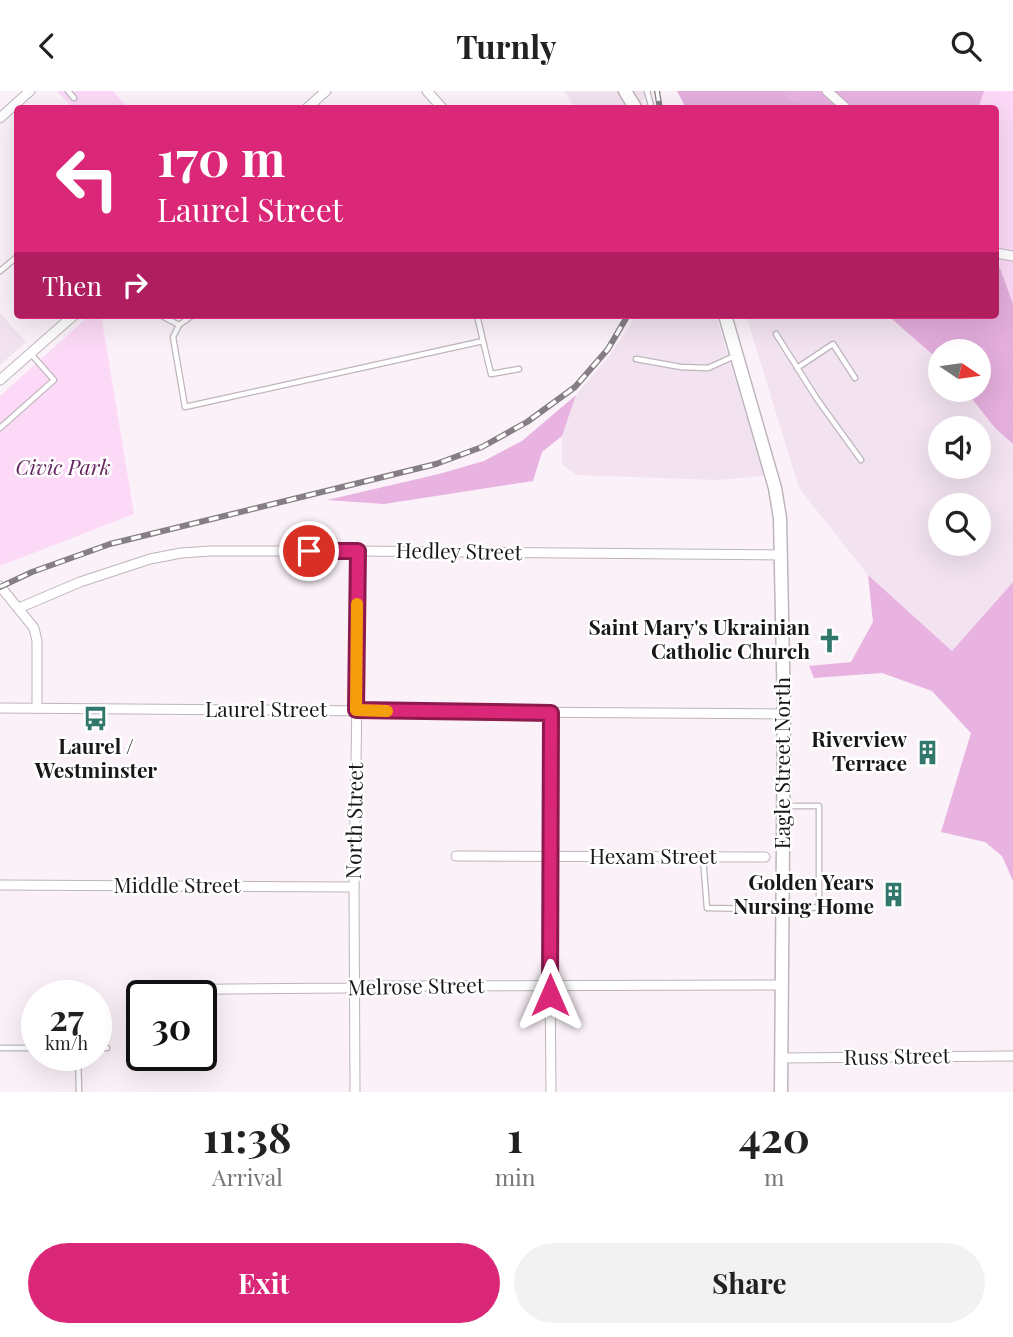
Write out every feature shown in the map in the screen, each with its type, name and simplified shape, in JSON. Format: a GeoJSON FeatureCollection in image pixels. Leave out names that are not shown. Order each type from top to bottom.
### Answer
{"type":"FeatureCollection","features":[{"type":"Feature","properties":{"kind":"main road","name":"Eagle Street North"},"geometry":{"type":"LineString","coordinates":[[726,319],[775,488],[780,518],[784,715],[781,1092]]}},
{"type":"Feature","properties":{"kind":"street"},"geometry":{"type":"LineString","coordinates":[[14,105],[30,91]]}},
{"type":"Feature","properties":{"kind":"street"},"geometry":{"type":"LineString","coordinates":[[310,105],[326,91]]}},
{"type":"Feature","properties":{"kind":"street"},"geometry":{"type":"LineString","coordinates":[[427,91],[439,105]]}},
{"type":"Feature","properties":{"kind":"street"},"geometry":{"type":"LineString","coordinates":[[827,91],[843,105]]}},
{"type":"Feature","properties":{"kind":"street"},"geometry":{"type":"LineString","coordinates":[[0,118],[14,105]]}},
{"type":"Feature","properties":{"kind":"street"},"geometry":{"type":"LineString","coordinates":[[0,380],[69,319]]}},
{"type":"Feature","properties":{"kind":"street","name":"Hedley Street"},"geometry":{"type":"LineString","coordinates":[[19,608],[80,582],[150,559],[181,553],[358,551],[782,555]]}},
{"type":"Feature","properties":{"kind":"street","name":"North Street"},"geometry":{"type":"LineString","coordinates":[[355,1092],[354,887],[358,551]]}},
{"type":"Feature","properties":{"kind":"street"},"geometry":{"type":"LineString","coordinates":[[0,586],[34,628],[37,641],[37,708]]}},
{"type":"Feature","properties":{"kind":"street","name":"Laurel Street"},"geometry":{"type":"LineString","coordinates":[[0,708],[784,715]]}},
{"type":"Feature","properties":{"kind":"street"},"geometry":{"type":"LineString","coordinates":[[551,713],[551,1092]]}},
{"type":"Feature","properties":{"kind":"street","name":"Hexam Street"},"geometry":{"type":"LineString","coordinates":[[456,856],[765,857]]}},
{"type":"Feature","properties":{"kind":"street","name":"Middle Street"},"geometry":{"type":"LineString","coordinates":[[0,885],[354,887]]}},
{"type":"Feature","properties":{"kind":"street","name":"Melrose Street"},"geometry":{"type":"LineString","coordinates":[[217,989],[368,986],[781,985]]}},
{"type":"Feature","properties":{"kind":"street","name":"Russ Street"},"geometry":{"type":"LineString","coordinates":[[781,1058],[1013,1056]]}},
{"type":"Feature","properties":{"kind":"lane"},"geometry":{"type":"LineString","coordinates":[[68,91],[74,98]]}},
{"type":"Feature","properties":{"kind":"lane"},"geometry":{"type":"LineString","coordinates":[[0,271],[14,259]]}},
{"type":"Feature","properties":{"kind":"lane"},"geometry":{"type":"LineString","coordinates":[[168,319],[179,325]]}},
{"type":"Feature","properties":{"kind":"lane"},"geometry":{"type":"LineString","coordinates":[[187,319],[179,325],[173,337],[185,407],[483,341]]}},
{"type":"Feature","properties":{"kind":"lane"},"geometry":{"type":"LineString","coordinates":[[478,319],[491,374],[519,369]]}},
{"type":"Feature","properties":{"kind":"lane"},"geometry":{"type":"LineString","coordinates":[[776,334],[817,399],[861,460]]}},
{"type":"Feature","properties":{"kind":"lane"},"geometry":{"type":"LineString","coordinates":[[797,368],[833,344],[855,378]]}},
{"type":"Feature","properties":{"kind":"lane"},"geometry":{"type":"LineString","coordinates":[[0,428],[54,380],[31,353]]}},
{"type":"Feature","properties":{"kind":"lane"},"geometry":{"type":"LineString","coordinates":[[636,359],[681,367],[708,368],[737,355]]}},
{"type":"Feature","properties":{"kind":"lane"},"geometry":{"type":"LineString","coordinates":[[781,911],[819,907],[819,806],[783,806]]}},
{"type":"Feature","properties":{"kind":"lane"},"geometry":{"type":"LineString","coordinates":[[703,857],[707,908],[763,909]]}},
{"type":"Feature","properties":{"kind":"lane"},"geometry":{"type":"LineString","coordinates":[[0,1048],[21,1048]]}},
{"type":"Feature","properties":{"kind":"lane"},"geometry":{"type":"LineString","coordinates":[[78,1071],[79,1092]]}},
{"type":"Feature","properties":{"kind":"shaded area"},"geometry":{"type":"Polygon","coordinates":[[[565,91],[653,93],[636,105],[573,105],[565,91]]]}},
{"type":"Feature","properties":{"kind":"shaded area"},"geometry":{"type":"Polygon","coordinates":[[[677,91],[785,91],[787,97],[807,105],[684,105],[677,91]]]}},
{"type":"Feature","properties":{"kind":"shaded area"},"geometry":{"type":"Polygon","coordinates":[[[785,91],[984,91],[979,105],[807,105],[787,97],[785,91]]]}},
{"type":"Feature","properties":{"kind":"shaded area"},"geometry":{"type":"Polygon","coordinates":[[[999,268],[1013,304],[1013,444],[991,423],[991,416],[986,416],[975,403],[991,402],[991,339],[928,339],[928,351],[892,319],[999,319],[999,268]]]}},
{"type":"Feature","properties":{"kind":"shaded area"},"geometry":{"type":"Polygon","coordinates":[[[0,313],[26,342],[0,365],[0,313]]]}},
{"type":"Feature","properties":{"kind":"shaded area"},"geometry":{"type":"Polygon","coordinates":[[[633,319],[717,319],[764,476],[717,480],[577,475],[562,464],[562,436],[576,395],[610,355],[633,319]]]}},
{"type":"Feature","properties":{"kind":"shaded area"},"geometry":{"type":"Polygon","coordinates":[[[747,319],[891,319],[928,351],[928,403],[975,403],[986,416],[928,416],[928,479],[991,479],[991,423],[1013,444],[1013,582],[952,651],[868,575],[799,488],[747,319]]]}},
{"type":"Feature","properties":{"kind":"shaded area"},"geometry":{"type":"Polygon","coordinates":[[[576,395],[562,436],[542,452],[533,481],[384,504],[327,500],[484,461],[522,441],[576,395]]]}},
{"type":"Feature","properties":{"kind":"shaded area"},"geometry":{"type":"Polygon","coordinates":[[[868,575],[952,651],[1013,582],[1013,881],[1002,856],[985,842],[941,832],[971,733],[932,691],[882,673],[814,678],[809,666],[851,662],[873,622],[868,575]]]}},
{"type":"Feature","properties":{"kind":"green space"},"geometry":{"type":"Polygon","coordinates":[[[57,91],[113,91],[125,105],[70,105],[57,91]]]}},
{"type":"Feature","properties":{"kind":"green space"},"geometry":{"type":"Polygon","coordinates":[[[785,91],[1013,91],[1013,304],[999,268],[999,105],[807,105],[787,97],[785,91]]]}},
{"type":"Feature","properties":{"kind":"green space","name":"Civic Park"},"geometry":{"type":"Polygon","coordinates":[[[86,319],[102,319],[134,514],[0,566],[0,396],[86,319]]]}},
{"type":"Feature","properties":{"kind":"railway"},"geometry":{"type":"LineString","coordinates":[[657,91],[659,105]]}},
{"type":"Feature","properties":{"kind":"railway"},"geometry":{"type":"LineString","coordinates":[[0,587],[32,572],[110,544],[436,464],[482,447],[527,422],[575,387],[608,349],[626,319]]}},
{"type":"Feature","properties":{"kind":"slow traffic"},"geometry":{"type":"LineString","coordinates":[[357,604],[356,710],[387,711]]}},
{"type":"Feature","properties":{"kind":"place","name":"Saint Mary's Ukrainian Catholic Church"},"geometry":{"type":"Point","coordinates":[830,640]}},
{"type":"Feature","properties":{"kind":"place","name":"Laurel / Westminster"},"geometry":{"type":"Point","coordinates":[96,718]}},
{"type":"Feature","properties":{"kind":"place","name":"Riverview Terrace"},"geometry":{"type":"Point","coordinates":[927,752]}},
{"type":"Feature","properties":{"kind":"place","name":"Golden Years Nursing Home"},"geometry":{"type":"Point","coordinates":[894,895]}},
{"type":"Feature","properties":{"kind":"route"},"geometry":{"type":"LineString","coordinates":[[309,551],[358,551],[356,710],[551,713],[550,995]]}}]}
